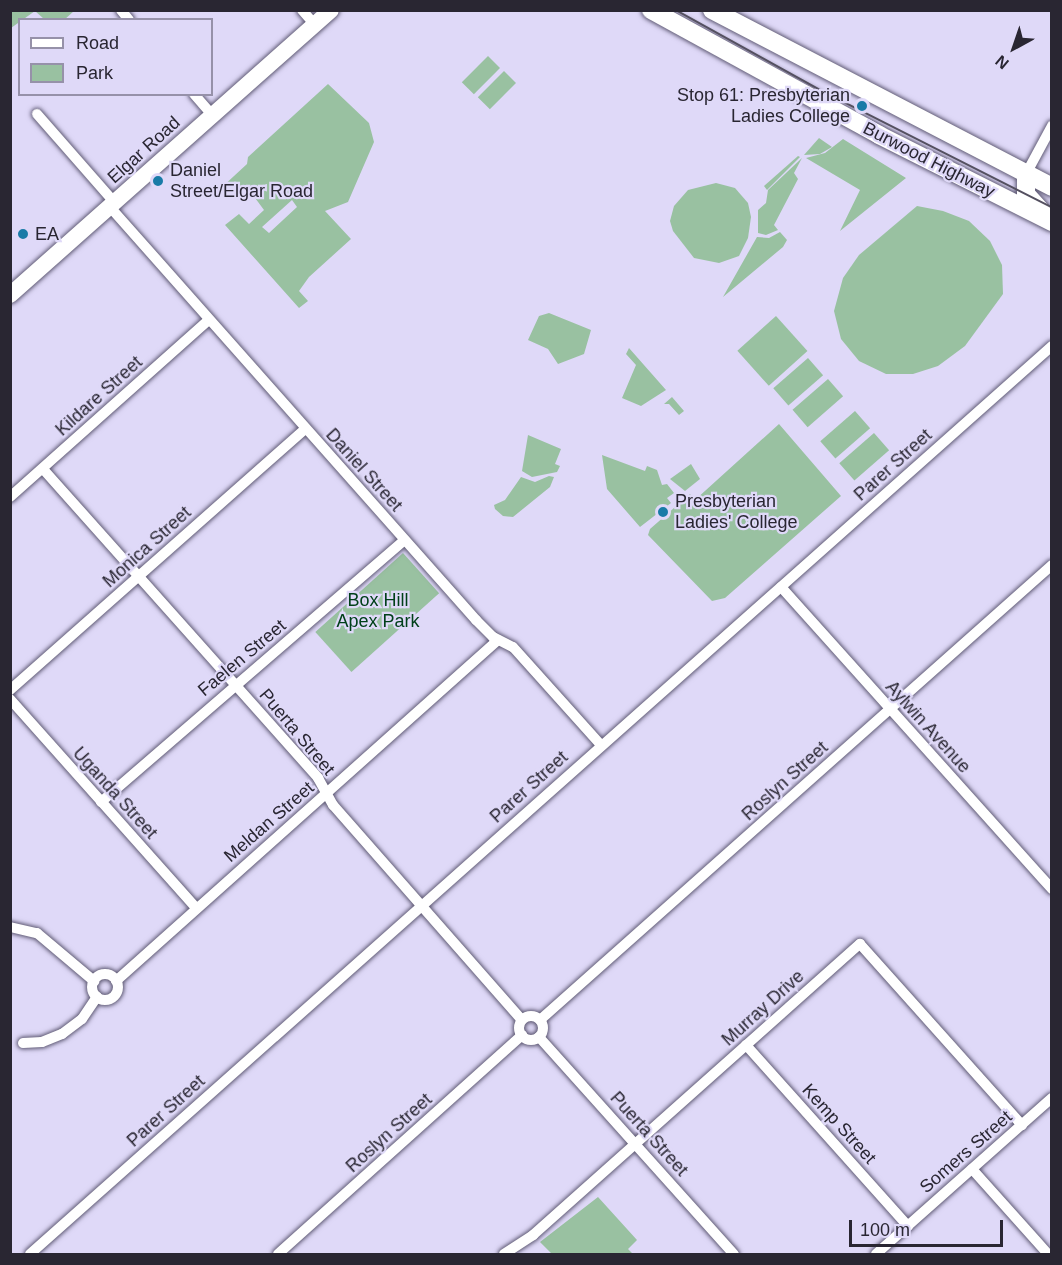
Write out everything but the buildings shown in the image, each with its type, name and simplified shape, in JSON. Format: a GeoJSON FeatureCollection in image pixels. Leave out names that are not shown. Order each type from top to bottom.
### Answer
{"type":"FeatureCollection","features":[{"type":"Feature","properties":{"kind":"highway","name":"Burwood Highway"},"geometry":{"type":"LineString","coordinates":[[651,10],[869,130],[1052,221]]}},
{"type":"Feature","properties":{"kind":"highway","name":"Burwood Highway"},"geometry":{"type":"LineString","coordinates":[[719,12],[1052,187]]}},
{"type":"Feature","properties":{"kind":"highway"},"geometry":{"type":"LineString","coordinates":[[1026,174],[1026,194],[1052,221]]}},
{"type":"Feature","properties":{"kind":"main road","name":"Elgar Road"},"geometry":{"type":"LineString","coordinates":[[10,295],[331,10]]}},
{"type":"Feature","properties":{"kind":"street"},"geometry":{"type":"LineString","coordinates":[[302,10],[315,25]]}},
{"type":"Feature","properties":{"kind":"street"},"geometry":{"type":"LineString","coordinates":[[196,96],[213,116]]}},
{"type":"Feature","properties":{"kind":"street","name":"Daniel Street"},"geometry":{"type":"LineString","coordinates":[[37,114],[209,320],[404,540],[498,640],[513,647],[601,746]]}},
{"type":"Feature","properties":{"kind":"street"},"geometry":{"type":"LineString","coordinates":[[1026,174],[1052,126]]}},
{"type":"Feature","properties":{"kind":"street","name":"Kildare Street"},"geometry":{"type":"LineString","coordinates":[[10,497],[209,320]]}},
{"type":"Feature","properties":{"kind":"street","name":"Parer Street"},"geometry":{"type":"LineString","coordinates":[[30,1254],[1052,346]]}},
{"type":"Feature","properties":{"kind":"street","name":"Monica Street"},"geometry":{"type":"LineString","coordinates":[[10,690],[305,429]]}},
{"type":"Feature","properties":{"kind":"street","name":"Puerta Street"},"geometry":{"type":"LineString","coordinates":[[43,469],[318,777],[327,793],[421,905],[522,1020]]}},
{"type":"Feature","properties":{"kind":"street","name":"Faelen Street"},"geometry":{"type":"LineString","coordinates":[[101,802],[404,540]]}},
{"type":"Feature","properties":{"kind":"street","name":"Roslyn Street"},"geometry":{"type":"LineString","coordinates":[[540,1020],[1052,566]]}},
{"type":"Feature","properties":{"kind":"street","name":"Aylwin Avenue"},"geometry":{"type":"LineString","coordinates":[[781,587],[1052,889]]}},
{"type":"Feature","properties":{"kind":"street","name":"Meldan Street"},"geometry":{"type":"LineString","coordinates":[[97,998],[113,997],[116,981],[498,640]]}},
{"type":"Feature","properties":{"kind":"street","name":"Uganda Street"},"geometry":{"type":"LineString","coordinates":[[10,699],[196,908]]}},
{"type":"Feature","properties":{"kind":"street"},"geometry":{"type":"LineString","coordinates":[[10,927],[37,933],[94,981],[97,998],[82,1019],[62,1034],[42,1042],[23,1043]]}},
{"type":"Feature","properties":{"kind":"street","name":"Murray Drive"},"geometry":{"type":"LineString","coordinates":[[504,1254],[533,1235],[860,944],[1022,1125]]}},
{"type":"Feature","properties":{"kind":"street"},"geometry":{"type":"LineString","coordinates":[[94,981],[105,975],[116,981]]}},
{"type":"Feature","properties":{"kind":"street"},"geometry":{"type":"LineString","coordinates":[[529,1016],[540,1020],[543,1027],[538,1037],[528,1039],[522,1035],[522,1020],[529,1016]]}},
{"type":"Feature","properties":{"kind":"street","name":"Roslyn Street"},"geometry":{"type":"LineString","coordinates":[[278,1254],[522,1035]]}},
{"type":"Feature","properties":{"kind":"street","name":"Puerta Street"},"geometry":{"type":"LineString","coordinates":[[538,1037],[734,1254]]}},
{"type":"Feature","properties":{"kind":"street","name":"Kemp Street"},"geometry":{"type":"LineString","coordinates":[[746,1045],[908,1226]]}},
{"type":"Feature","properties":{"kind":"street","name":"Somers Street"},"geometry":{"type":"LineString","coordinates":[[876,1254],[1052,1098]]}},
{"type":"Feature","properties":{"kind":"street"},"geometry":{"type":"LineString","coordinates":[[972,1169],[1047,1254]]}},
{"type":"Feature","properties":{"kind":"green space"},"geometry":{"type":"Polygon","coordinates":[[[11,10],[35,10],[25,18],[18,18],[18,23],[11,28],[11,10]]]}},
{"type":"Feature","properties":{"kind":"green space"},"geometry":{"type":"Polygon","coordinates":[[[35,11],[74,11],[66,18],[43,18],[35,11]]]}},
{"type":"Feature","properties":{"kind":"green space"},"geometry":{"type":"Polygon","coordinates":[[[488,56],[500,68],[474,94],[462,82],[488,56]]]}},
{"type":"Feature","properties":{"kind":"green space"},"geometry":{"type":"Polygon","coordinates":[[[504,71],[516,83],[490,109],[478,97],[504,71]]]}},
{"type":"Feature","properties":{"kind":"green space"},"geometry":{"type":"Polygon","coordinates":[[[328,84],[369,123],[374,142],[348,202],[325,211],[351,239],[309,277],[299,291],[308,301],[299,308],[225,225],[239,214],[249,224],[264,210],[247,187],[228,199],[221,188],[247,164],[248,157],[328,84]],[[292,200],[262,227],[269,233],[297,207],[292,200]]]}},
{"type":"Feature","properties":{"kind":"green space"},"geometry":{"type":"Polygon","coordinates":[[[819,138],[832,147],[820,154],[804,155],[819,138]]]}},
{"type":"Feature","properties":{"kind":"green space"},"geometry":{"type":"Polygon","coordinates":[[[843,139],[906,178],[840,231],[860,190],[806,158],[825,153],[843,139]]]}},
{"type":"Feature","properties":{"kind":"green space"},"geometry":{"type":"Polygon","coordinates":[[[798,156],[800,157],[767,190],[764,186],[798,156]]]}},
{"type":"Feature","properties":{"kind":"green space"},"geometry":{"type":"Polygon","coordinates":[[[802,158],[794,173],[798,179],[774,225],[778,230],[766,235],[758,233],[758,210],[766,203],[768,190],[802,158]]]}},
{"type":"Feature","properties":{"kind":"green space"},"geometry":{"type":"Polygon","coordinates":[[[716,183],[735,188],[748,203],[751,217],[748,238],[739,256],[719,263],[694,258],[673,231],[670,221],[674,206],[688,190],[716,183]]]}},
{"type":"Feature","properties":{"kind":"green space"},"geometry":{"type":"Polygon","coordinates":[[[917,206],[943,211],[969,221],[990,241],[1002,265],[1003,294],[965,346],[938,366],[913,374],[886,374],[859,361],[841,339],[834,311],[843,278],[859,255],[917,206]]]}},
{"type":"Feature","properties":{"kind":"green space"},"geometry":{"type":"Polygon","coordinates":[[[780,232],[787,240],[783,247],[723,297],[757,237],[769,238],[780,232]]]}},
{"type":"Feature","properties":{"kind":"green space"},"geometry":{"type":"Polygon","coordinates":[[[549,313],[591,330],[584,354],[558,364],[548,349],[528,340],[539,316],[549,313]]]}},
{"type":"Feature","properties":{"kind":"green space"},"geometry":{"type":"Polygon","coordinates":[[[776,316],[807,351],[769,386],[737,351],[776,316]]]}},
{"type":"Feature","properties":{"kind":"green space"},"geometry":{"type":"Polygon","coordinates":[[[629,348],[666,390],[641,406],[622,398],[636,365],[626,354],[629,348]]]}},
{"type":"Feature","properties":{"kind":"green space"},"geometry":{"type":"Polygon","coordinates":[[[808,358],[823,375],[788,406],[773,388],[808,358]]]}},
{"type":"Feature","properties":{"kind":"green space"},"geometry":{"type":"Polygon","coordinates":[[[828,379],[843,396],[808,427],[793,410],[828,379]]]}},
{"type":"Feature","properties":{"kind":"green space"},"geometry":{"type":"Polygon","coordinates":[[[672,397],[684,411],[679,415],[669,404],[664,404],[672,397]]]}},
{"type":"Feature","properties":{"kind":"green space"},"geometry":{"type":"Polygon","coordinates":[[[855,411],[870,428],[835,459],[820,441],[855,411]]]}},
{"type":"Feature","properties":{"kind":"green space"},"geometry":{"type":"Polygon","coordinates":[[[779,424],[841,496],[725,598],[712,601],[648,535],[650,529],[690,494],[695,500],[779,424]]]}},
{"type":"Feature","properties":{"kind":"green space"},"geometry":{"type":"Polygon","coordinates":[[[874,433],[889,450],[854,481],[839,463],[874,433]]]}},
{"type":"Feature","properties":{"kind":"green space"},"geometry":{"type":"Polygon","coordinates":[[[528,435],[561,449],[555,464],[560,466],[557,472],[532,477],[522,471],[528,435]]]}},
{"type":"Feature","properties":{"kind":"green space"},"geometry":{"type":"Polygon","coordinates":[[[602,455],[645,471],[647,466],[657,470],[662,485],[667,484],[674,493],[667,498],[671,503],[640,527],[607,489],[602,455]]]}},
{"type":"Feature","properties":{"kind":"green space"},"geometry":{"type":"Polygon","coordinates":[[[691,464],[700,479],[685,491],[670,479],[691,464]]]}},
{"type":"Feature","properties":{"kind":"green space"},"geometry":{"type":"Polygon","coordinates":[[[549,476],[554,477],[550,487],[513,517],[503,516],[495,509],[494,505],[505,500],[521,477],[535,482],[549,476]]]}},
{"type":"Feature","properties":{"kind":"green space","name":"Box Hill Apex Park"},"geometry":{"type":"Polygon","coordinates":[[[403,553],[439,593],[351,672],[315,632],[403,553]]]}},
{"type":"Feature","properties":{"kind":"green space"},"geometry":{"type":"Polygon","coordinates":[[[598,1197],[637,1240],[628,1249],[633,1254],[552,1254],[540,1242],[598,1197]]]}},
{"type":"Feature","properties":{"kind":"tram line"},"geometry":{"type":"LineString","coordinates":[[676,10],[826,93],[1052,207]]}},
{"type":"Feature","properties":{"kind":"place","name":"Stop 61: Presbyterian Ladies College"},"geometry":{"type":"Point","coordinates":[862,106]}},
{"type":"Feature","properties":{"kind":"place","name":"Daniel Street/Elgar Road"},"geometry":{"type":"Point","coordinates":[158,181]}},
{"type":"Feature","properties":{"kind":"place","name":"EA"},"geometry":{"type":"Point","coordinates":[23,234]}},
{"type":"Feature","properties":{"kind":"place","name":"Presbyterian Ladies' College"},"geometry":{"type":"Point","coordinates":[663,512]}}]}
